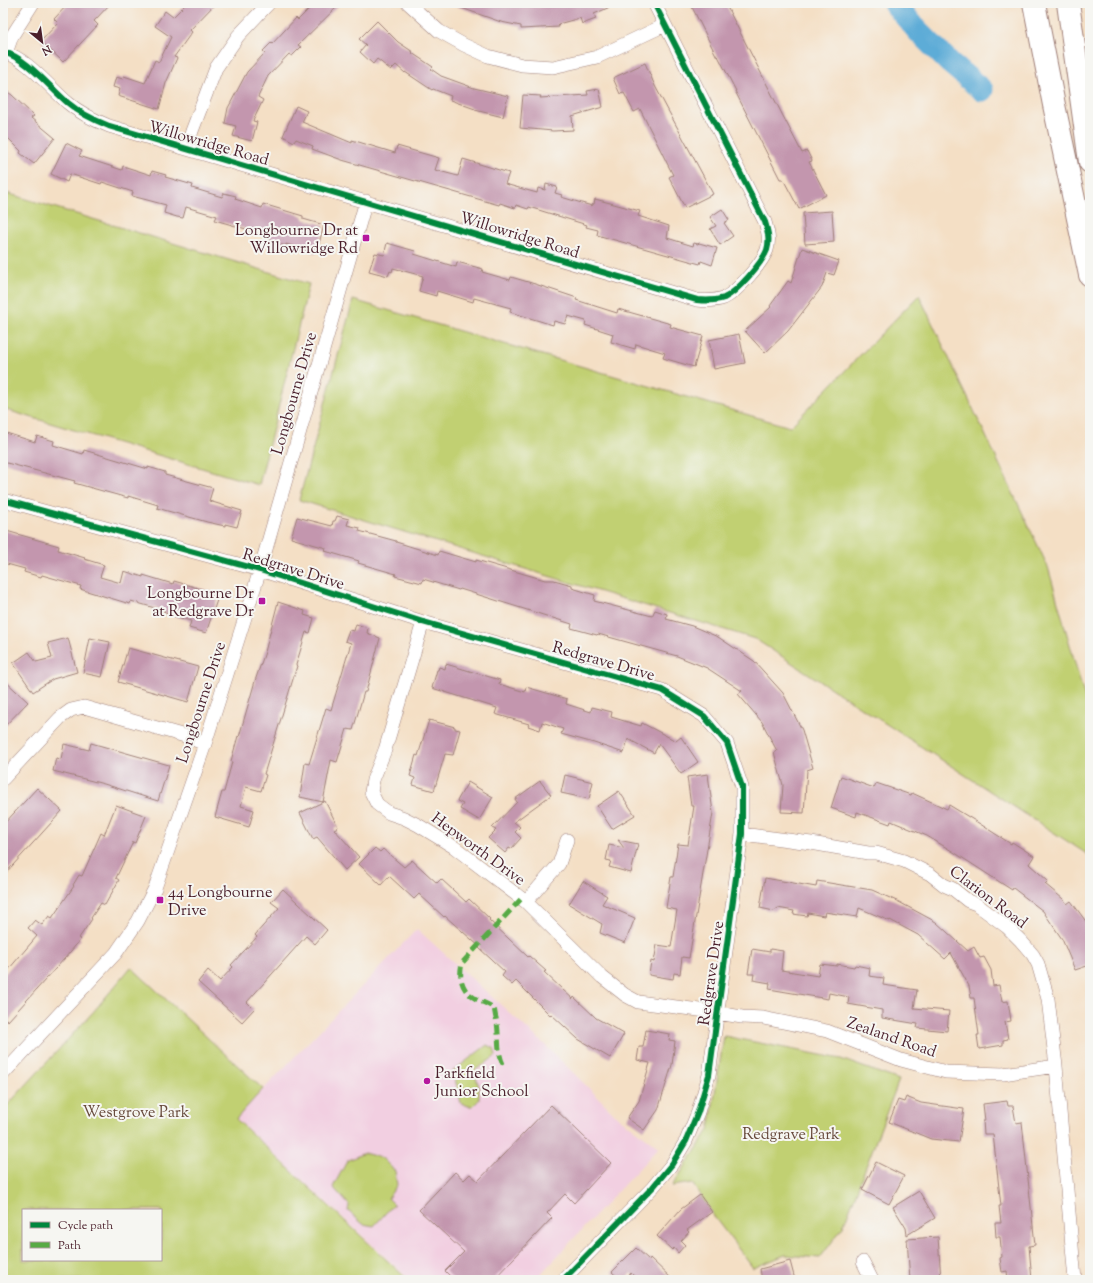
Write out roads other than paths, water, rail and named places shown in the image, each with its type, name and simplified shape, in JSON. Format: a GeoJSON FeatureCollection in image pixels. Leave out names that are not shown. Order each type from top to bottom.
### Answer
{"type":"FeatureCollection","features":[{"type":"Feature","properties":{"kind":"highway"},"geometry":{"type":"LineString","coordinates":[[1034,3],[1090,275]]}},
{"type":"Feature","properties":{"kind":"highway"},"geometry":{"type":"LineString","coordinates":[[1068,3],[1090,162]]}},
{"type":"Feature","properties":{"kind":"street"},"geometry":{"type":"LineString","coordinates":[[5,52],[12,36],[33,3]]}},
{"type":"Feature","properties":{"kind":"street","name":"Willowridge Road"},"geometry":{"type":"LineString","coordinates":[[186,148],[216,68],[238,36],[269,3]]}},
{"type":"Feature","properties":{"kind":"street"},"geometry":{"type":"LineString","coordinates":[[408,3],[439,31],[458,42],[488,56],[522,65],[554,66],[597,56],[665,25]]}},
{"type":"Feature","properties":{"kind":"street","name":"Willowridge Road"},"geometry":{"type":"LineString","coordinates":[[5,52],[25,64],[69,104],[87,117],[108,126],[697,300],[712,301],[725,297],[735,291],[762,260],[767,249],[769,236],[765,222],[654,3]]}},
{"type":"Feature","properties":{"kind":"street","name":"Longbourne Drive"},"geometry":{"type":"LineString","coordinates":[[3,1074],[116,953],[138,921],[155,888],[205,744],[260,570],[366,202]]}},
{"type":"Feature","properties":{"kind":"street","name":"Redgrave Drive"},"geometry":{"type":"LineString","coordinates":[[3,500],[260,570],[423,622],[662,690],[704,716],[727,743],[742,787],[742,834],[709,1075],[698,1112],[686,1141],[672,1164],[570,1278]]}},
{"type":"Feature","properties":{"kind":"street","name":"Hepworth Drive"},"geometry":{"type":"LineString","coordinates":[[423,622],[385,750],[373,780],[371,792],[377,804],[389,813],[418,825],[454,847],[526,902],[602,977],[625,995],[638,1002],[718,1013]]}},
{"type":"Feature","properties":{"kind":"street"},"geometry":{"type":"LineString","coordinates":[[3,779],[60,718],[71,710],[84,707],[185,736],[205,744]]}},
{"type":"Feature","properties":{"kind":"street","name":"Clarion Road"},"geometry":{"type":"LineString","coordinates":[[742,834],[876,853],[904,862],[930,874],[944,885],[953,889],[968,901],[976,904],[1007,926],[1033,955],[1038,964],[1048,999],[1056,1066],[1075,1280]]}},
{"type":"Feature","properties":{"kind":"street"},"geometry":{"type":"LineString","coordinates":[[526,902],[559,864],[567,840]]}},
{"type":"Feature","properties":{"kind":"street","name":"Zealand Road"},"geometry":{"type":"LineString","coordinates":[[718,1013],[742,1017],[763,1018],[827,1031],[901,1060],[946,1072],[1002,1074],[1056,1066]]}},
{"type":"Feature","properties":{"kind":"street"},"geometry":{"type":"LineString","coordinates":[[863,1262],[872,1280]]}},
{"type":"Feature","properties":{"kind":"waterway"},"geometry":{"type":"LineString","coordinates":[[894,3],[918,31],[950,63],[982,90]]}},
{"type":"Feature","properties":{"kind":"waterway"},"geometry":{"type":"LineString","coordinates":[[918,31],[918,43]]}},
{"type":"Feature","properties":{"kind":"place","name":"Longbourne Dr at Willowridge Rd"},"geometry":{"type":"Point","coordinates":[366,238]}},
{"type":"Feature","properties":{"kind":"place","name":"Longbourne Dr at Redgrave Dr"},"geometry":{"type":"Point","coordinates":[262,601]}},
{"type":"Feature","properties":{"kind":"place","name":"44 Longbourne Drive"},"geometry":{"type":"Point","coordinates":[160,900]}},
{"type":"Feature","properties":{"kind":"place","name":"Parkfield Junior School"},"geometry":{"type":"Point","coordinates":[427,1081]}},
{"type":"Feature","properties":{"kind":"park label","name":"Westgrove Park"},"geometry":{"type":"Point","coordinates":[136,1111]}},
{"type":"Feature","properties":{"kind":"park label","name":"Redgrave Park"},"geometry":{"type":"Point","coordinates":[791,1133]}}]}
